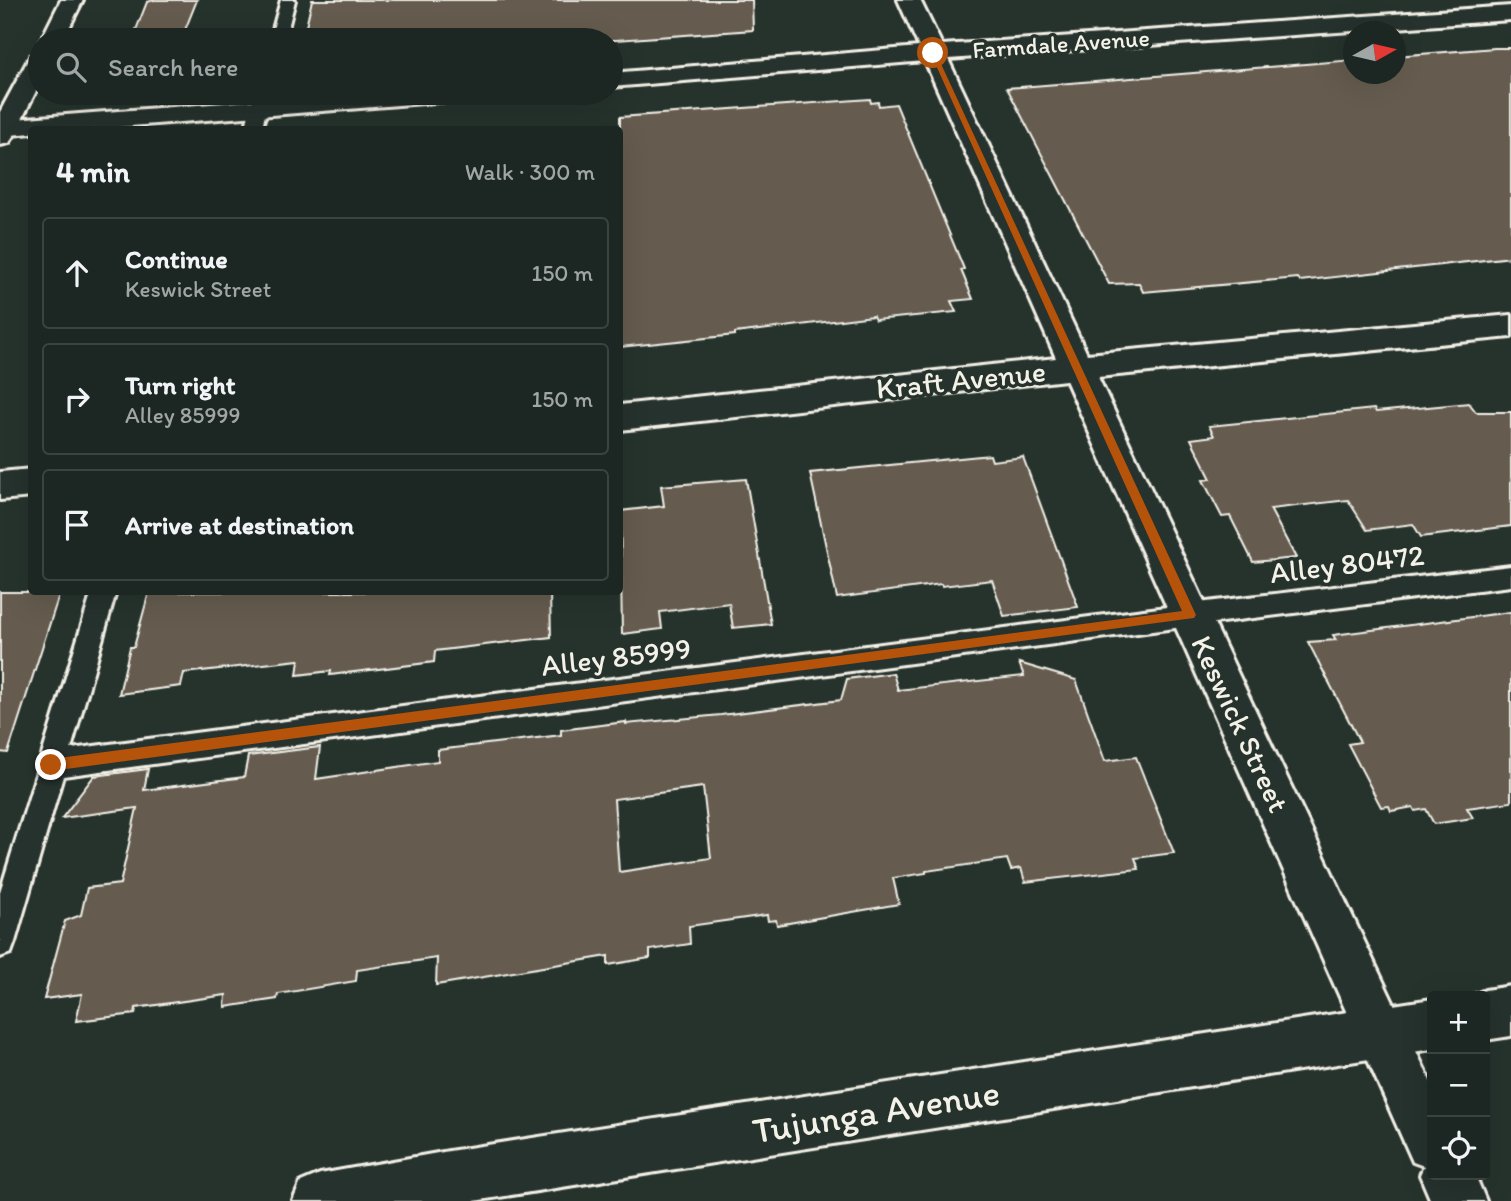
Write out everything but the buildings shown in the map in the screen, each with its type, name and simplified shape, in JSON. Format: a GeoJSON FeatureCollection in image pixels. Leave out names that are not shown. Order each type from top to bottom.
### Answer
{"type":"FeatureCollection","features":[{"type":"Feature","properties":{"kind":"street"},"geometry":{"type":"LineString","coordinates":[[57,28],[72,0]]}},
{"type":"Feature","properties":{"kind":"street","name":"Keswick Street"},"geometry":{"type":"LineString","coordinates":[[909,0],[1427,1132]]}},
{"type":"Feature","properties":{"kind":"street","name":"Farmdale Avenue"},"geometry":{"type":"LineString","coordinates":[[623,79],[933,53],[1511,13]]}},
{"type":"Feature","properties":{"kind":"street"},"geometry":{"type":"LineString","coordinates":[[2,131],[28,82]]}},
{"type":"Feature","properties":{"kind":"street"},"geometry":{"type":"LineString","coordinates":[[63,126],[314,105]]}},
{"type":"Feature","properties":{"kind":"street"},"geometry":{"type":"LineString","coordinates":[[2,131],[28,129]]}},
{"type":"Feature","properties":{"kind":"street","name":"Kraft Avenue"},"geometry":{"type":"LineString","coordinates":[[623,418],[1077,367],[1511,326]]}},
{"type":"Feature","properties":{"kind":"street"},"geometry":{"type":"LineString","coordinates":[[0,486],[28,483]]}},
{"type":"Feature","properties":{"kind":"street"},"geometry":{"type":"LineString","coordinates":[[1490,1014],[1511,1011]]}},
{"type":"Feature","properties":{"kind":"street","name":"Tujunga Avenue"},"geometry":{"type":"LineString","coordinates":[[320,1201],[449,1189],[1427,1025]]}},
{"type":"Feature","properties":{"kind":"street"},"geometry":{"type":"LineString","coordinates":[[1449,1180],[1459,1201]]}},
{"type":"Feature","properties":{"kind":"lane"},"geometry":{"type":"LineString","coordinates":[[280,28],[288,0]]}},
{"type":"Feature","properties":{"kind":"lane","name":"Alley 80472"},"geometry":{"type":"LineString","coordinates":[[1190,615],[1511,576]]}},
{"type":"Feature","properties":{"kind":"lane"},"geometry":{"type":"LineString","coordinates":[[0,942],[103,595]]}},
{"type":"Feature","properties":{"kind":"lane","name":"Alley 85999"},"geometry":{"type":"LineString","coordinates":[[51,765],[1190,615]]}},
{"type":"Feature","properties":{"kind":"route"},"geometry":{"type":"LineString","coordinates":[[51,765],[1190,615],[933,53]]}}]}
